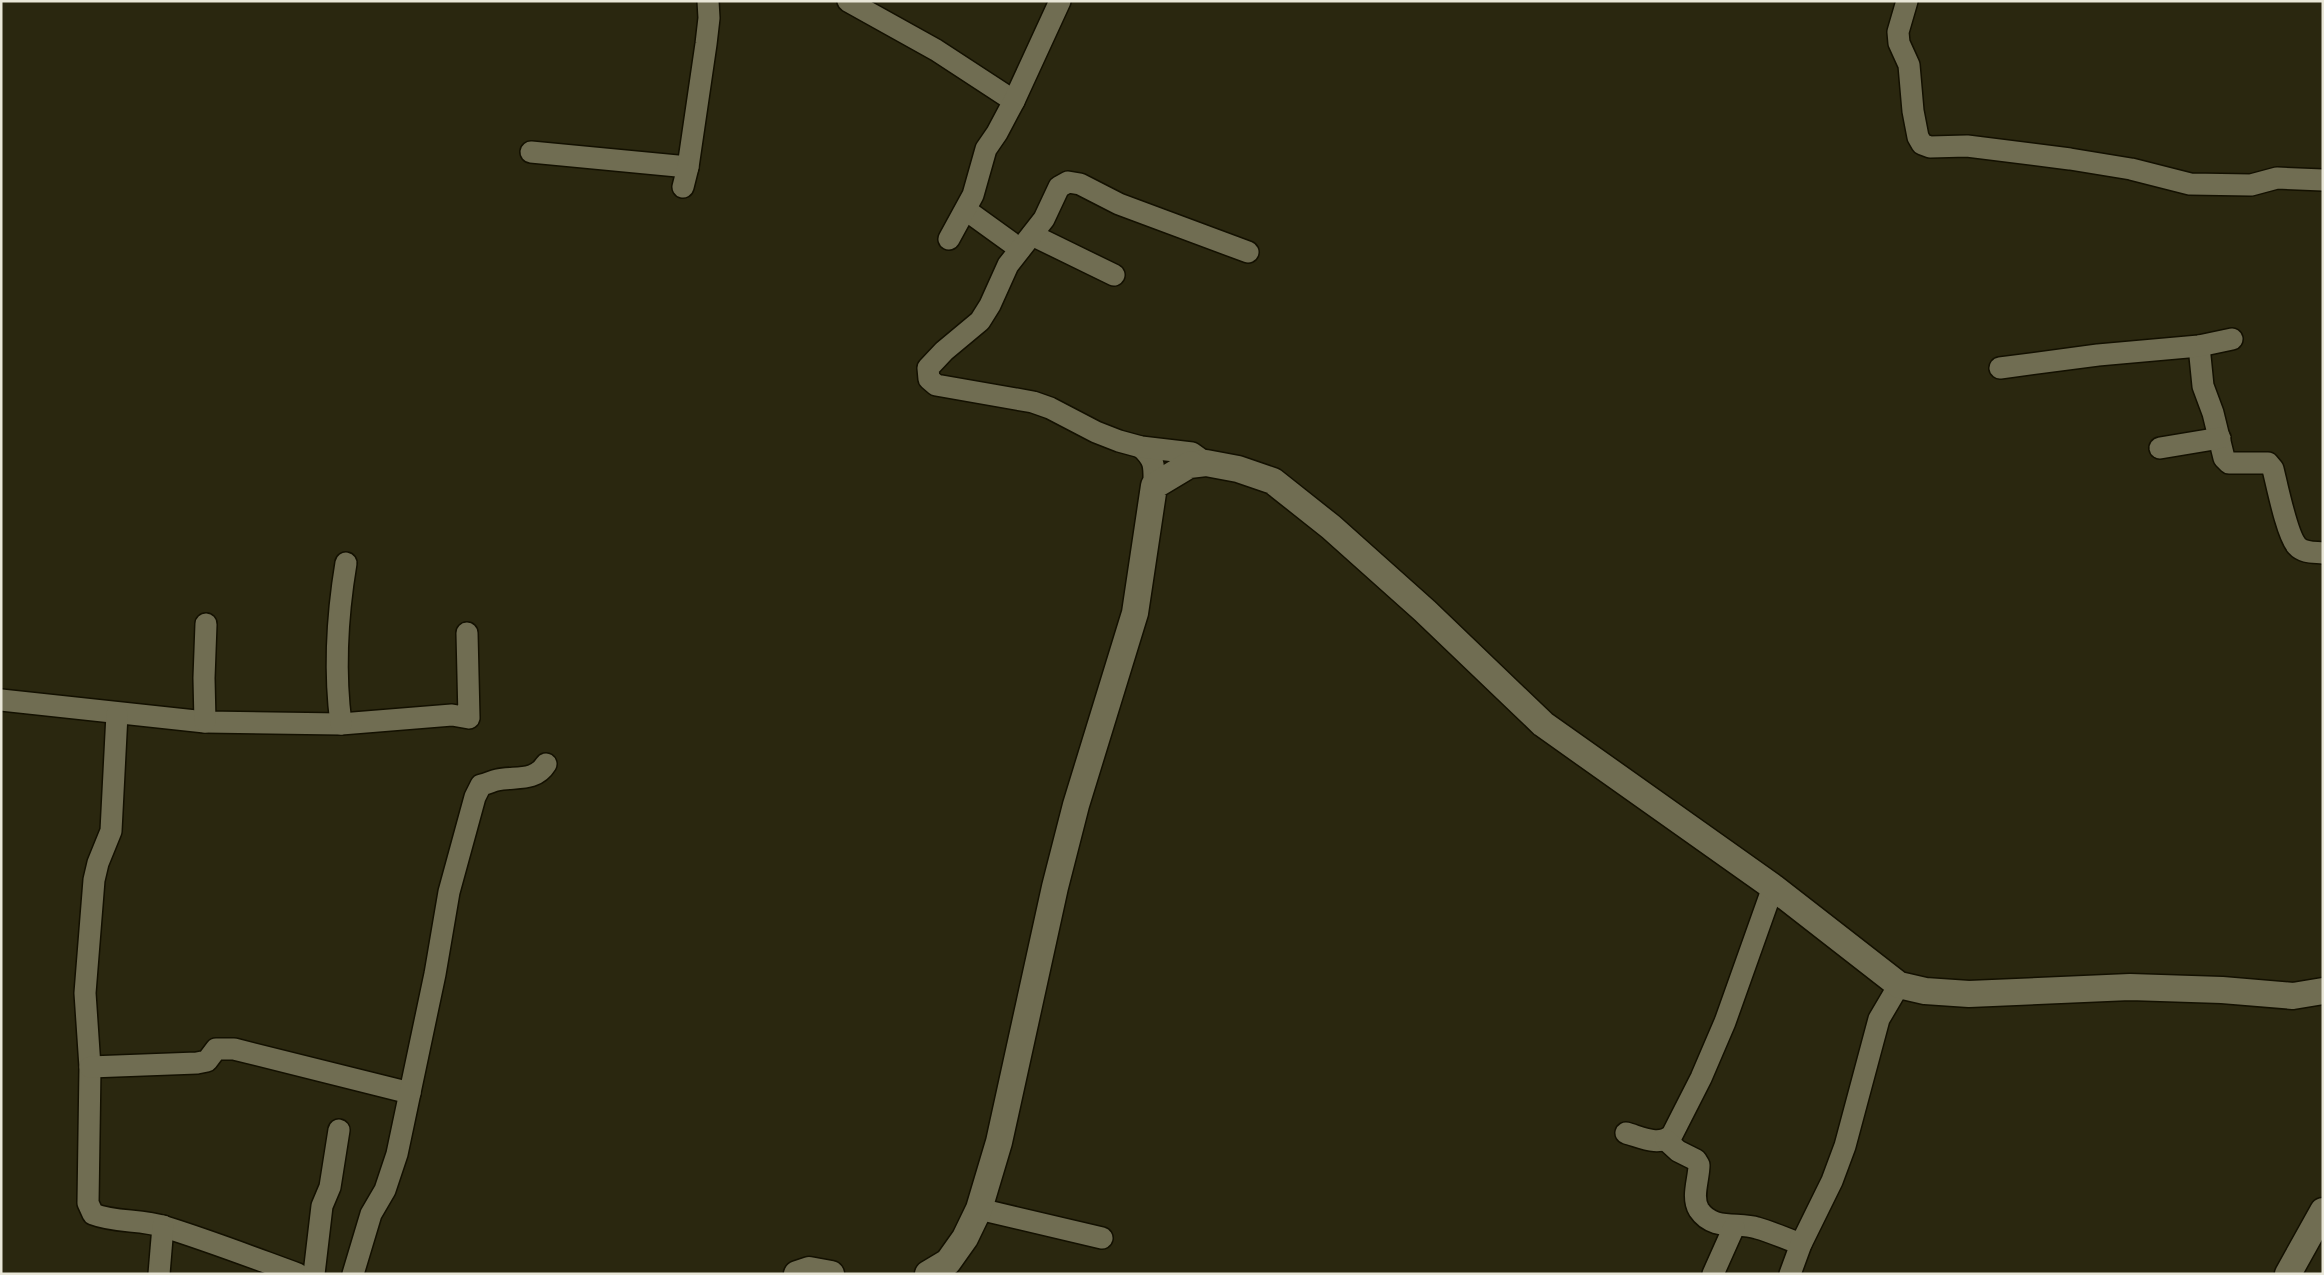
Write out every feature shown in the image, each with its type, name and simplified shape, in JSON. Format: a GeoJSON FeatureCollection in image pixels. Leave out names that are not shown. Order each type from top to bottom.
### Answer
{"type":"FeatureCollection","features":[{"type":"Feature","properties":{"kind":"street"},"geometry":{"type":"LineString","coordinates":[[531,152],[685,177],[708,26],[708,1]]}},
{"type":"Feature","properties":{"kind":"street"},"geometry":{"type":"LineString","coordinates":[[848,1],[936,50],[1014,101]]}},
{"type":"Feature","properties":{"kind":"street"},"geometry":{"type":"LineString","coordinates":[[1907,1],[1898,32],[1899,43],[1909,65],[1913,110],[1918,137],[1922,144],[1930,146],[1967,146],[2070,158],[2131,169],[2190,184],[2251,185],[2277,178],[2323,180]]}},
{"type":"Feature","properties":{"kind":"street"},"geometry":{"type":"LineString","coordinates":[[949,239],[967,210],[986,149],[1014,101],[1057,2]]}},
{"type":"Feature","properties":{"kind":"street"},"geometry":{"type":"LineString","coordinates":[[1206,463],[1192,453],[1141,447],[1096,432],[1050,408],[1033,402],[936,385],[929,379],[928,368],[944,351],[975,326],[990,306],[1020,241],[1053,202],[1059,187],[1068,182],[1080,184],[1119,204],[1248,252]]}},
{"type":"Feature","properties":{"kind":"street"},"geometry":{"type":"LineString","coordinates":[[967,210],[1020,241],[1114,275]]}},
{"type":"Feature","properties":{"kind":"street"},"geometry":{"type":"LineString","coordinates":[[2000,368],[2098,355],[2199,346],[2232,339]]}},
{"type":"Feature","properties":{"kind":"street"},"geometry":{"type":"LineString","coordinates":[[2199,346],[2203,386],[2220,438],[2224,458],[2229,462],[2268,464],[2274,469],[2285,516],[2296,545],[2307,552],[2323,553]]}},
{"type":"Feature","properties":{"kind":"street"},"geometry":{"type":"LineString","coordinates":[[2160,448],[2220,438]]}},
{"type":"Feature","properties":{"kind":"street"},"geometry":{"type":"LineString","coordinates":[[928,1274],[948,1262],[964,1238],[979,1209],[999,1142],[1055,887],[1076,805],[1135,613],[1154,486],[1154,463],[1151,456],[1141,447]]}},
{"type":"Feature","properties":{"kind":"street"},"geometry":{"type":"LineString","coordinates":[[1154,486],[1189,465],[1206,463],[1238,469],[1272,481],[1331,527],[1425,611],[1543,724],[1774,887],[1899,985],[1918,990],[1969,994],[2130,987],[2222,990],[2293,996],[2323,991]]}},
{"type":"Feature","properties":{"kind":"street"},"geometry":{"type":"LineString","coordinates":[[341,724],[338,698],[337,636],[339,606],[346,563]]}},
{"type":"Feature","properties":{"kind":"street"},"geometry":{"type":"LineString","coordinates":[[205,722],[206,624]]}},
{"type":"Feature","properties":{"kind":"street"},"geometry":{"type":"LineString","coordinates":[[1,700],[205,722],[341,724],[452,715],[469,718],[467,634]]}},
{"type":"Feature","properties":{"kind":"street"},"geometry":{"type":"LineString","coordinates":[[117,714],[111,832],[98,862],[94,880],[94,908],[86,984],[90,1067],[88,1202],[94,1214],[104,1218],[138,1221],[163,1226],[298,1274]]}},
{"type":"Feature","properties":{"kind":"street"},"geometry":{"type":"LineString","coordinates":[[354,1274],[371,1214],[385,1190],[391,1173],[410,1093],[450,892],[475,797],[481,785],[498,780],[524,778],[542,772],[546,764]]}},
{"type":"Feature","properties":{"kind":"street"},"geometry":{"type":"LineString","coordinates":[[1626,1133],[1656,1142],[1666,1140],[1672,1135],[1701,1078],[1725,1022],[1774,887]]}},
{"type":"Feature","properties":{"kind":"street"},"geometry":{"type":"LineString","coordinates":[[1790,1274],[1801,1244],[1832,1181],[1845,1146],[1880,1019],[1899,985]]}},
{"type":"Feature","properties":{"kind":"street"},"geometry":{"type":"LineString","coordinates":[[90,1067],[197,1063],[207,1060],[216,1049],[234,1049],[410,1093]]}},
{"type":"Feature","properties":{"kind":"street"},"geometry":{"type":"LineString","coordinates":[[314,1274],[322,1206],[330,1187],[340,1130]]}},
{"type":"Feature","properties":{"kind":"street"},"geometry":{"type":"LineString","coordinates":[[1666,1140],[1678,1151],[1696,1160],[1700,1165],[1696,1187],[1699,1210],[1706,1217],[1720,1225],[1755,1227],[1801,1244]]}},
{"type":"Feature","properties":{"kind":"street"},"geometry":{"type":"LineString","coordinates":[[979,1209],[1102,1238]]}},
{"type":"Feature","properties":{"kind":"street"},"geometry":{"type":"LineString","coordinates":[[2288,1274],[2323,1211]]}},
{"type":"Feature","properties":{"kind":"street"},"geometry":{"type":"LineString","coordinates":[[159,1274],[163,1226]]}},
{"type":"Feature","properties":{"kind":"street"},"geometry":{"type":"LineString","coordinates":[[1713,1274],[1734,1227]]}},
{"type":"Feature","properties":{"kind":"street"},"geometry":{"type":"LineString","coordinates":[[797,1274],[809,1270],[830,1274]]}}]}
